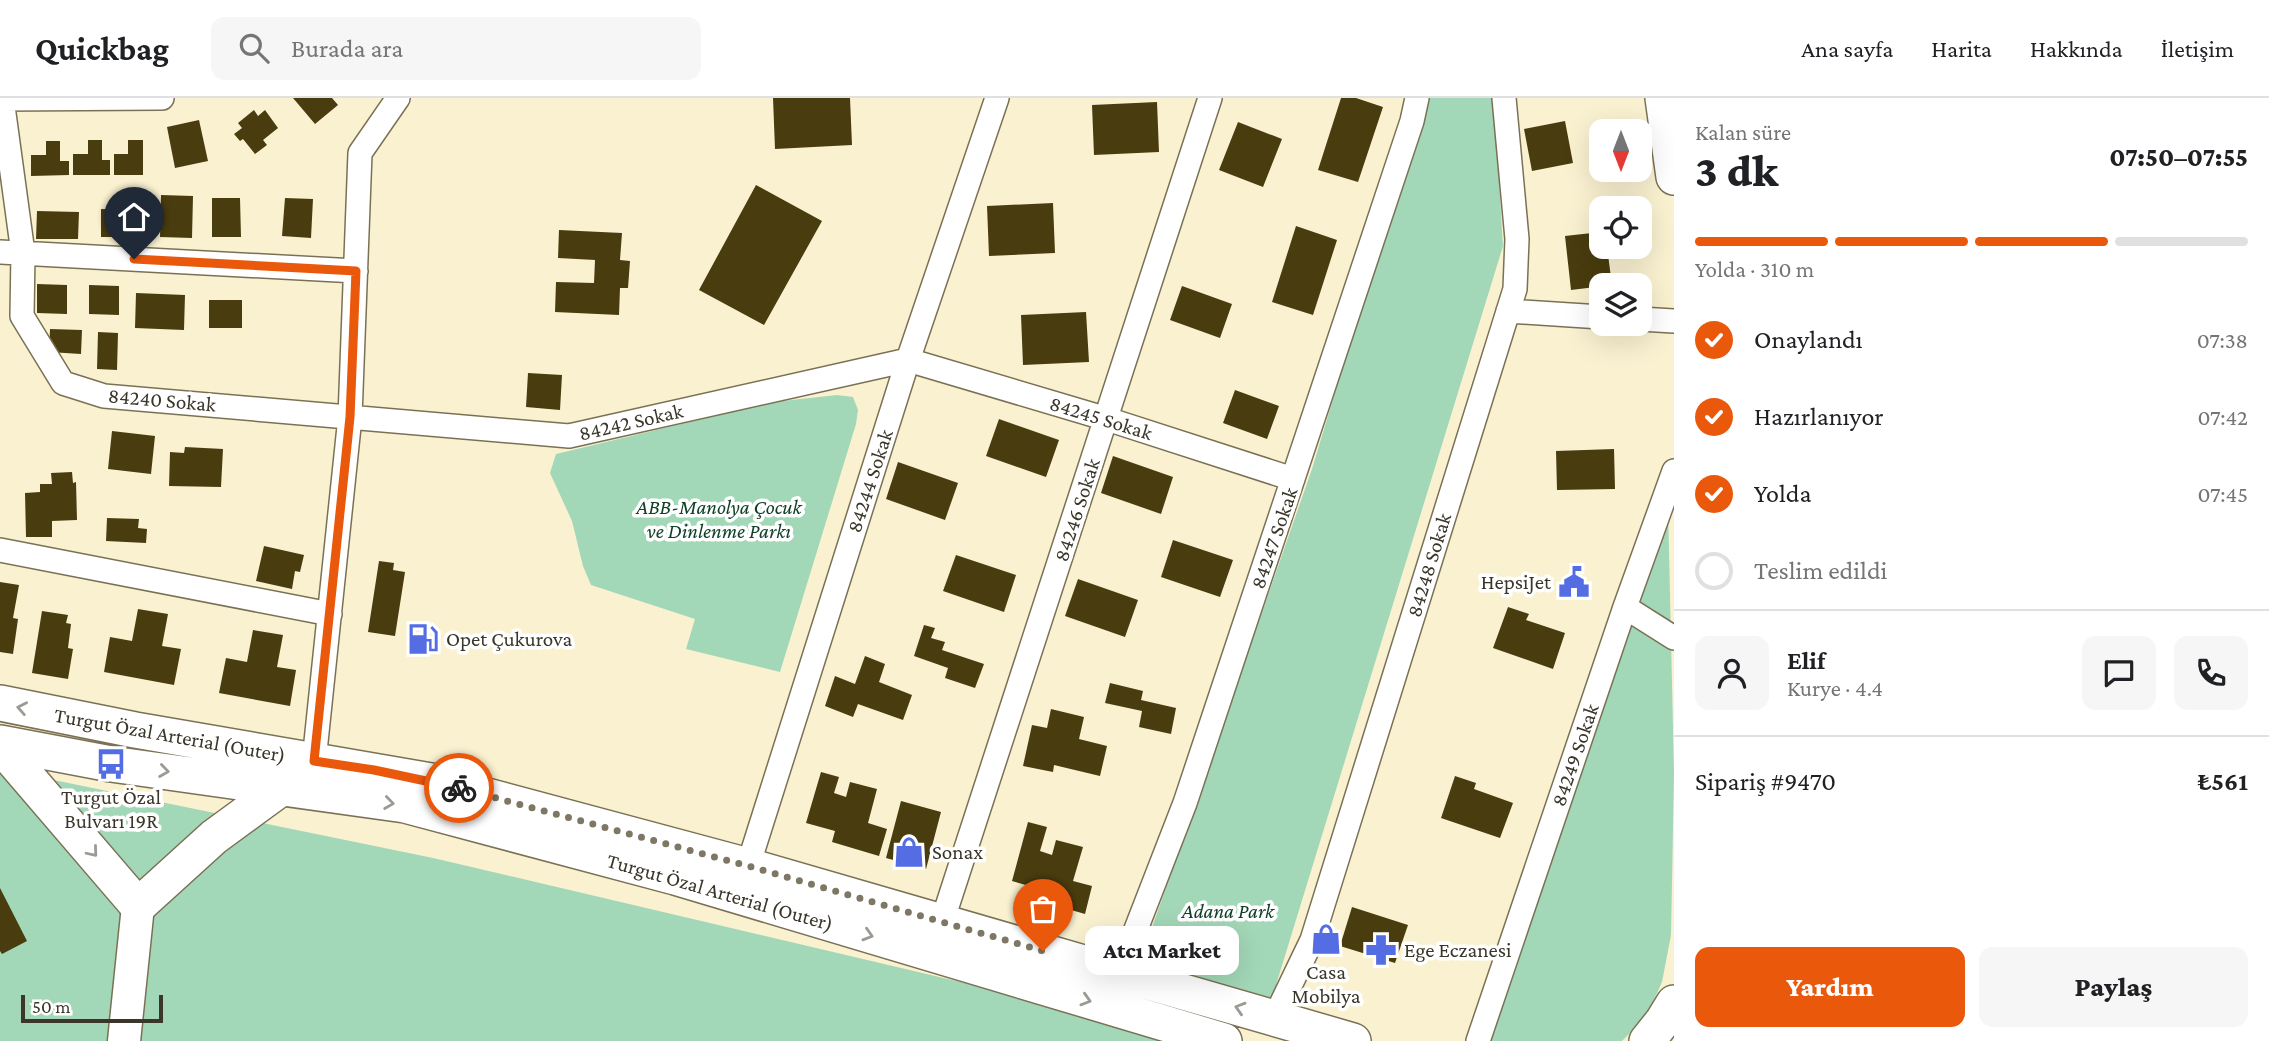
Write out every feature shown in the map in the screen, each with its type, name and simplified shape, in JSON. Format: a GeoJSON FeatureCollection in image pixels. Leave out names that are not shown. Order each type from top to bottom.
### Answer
{"type":"FeatureCollection","features":[{"type":"Feature","properties":{"kind":"main road"},"geometry":{"type":"LineString","coordinates":[[1663,98],[1674,177]]}},
{"type":"Feature","properties":{"kind":"main road","name":"Turgut Özal Arterial (Outer)"},"geometry":{"type":"LineString","coordinates":[[0,703],[135,730],[431,781],[748,866],[1353,1041]]}},
{"type":"Feature","properties":{"kind":"main road"},"geometry":{"type":"LineString","coordinates":[[0,744],[138,906],[214,837],[281,788]]}},
{"type":"Feature","properties":{"kind":"main road","name":"Turgut Özal Arterial (Outer)"},"geometry":{"type":"LineString","coordinates":[[0,744],[111,764],[405,805],[676,877],[1224,1041]]}},
{"type":"Feature","properties":{"kind":"main road"},"geometry":{"type":"LineString","coordinates":[[1647,1041],[1674,1003]]}},
{"type":"Feature","properties":{"kind":"street"},"geometry":{"type":"LineString","coordinates":[[1,99],[162,98]]}},
{"type":"Feature","properties":{"kind":"street"},"geometry":{"type":"LineString","coordinates":[[314,761],[350,417],[360,153],[398,98]]}},
{"type":"Feature","properties":{"kind":"street","name":"84244 Sokak"},"geometry":{"type":"LineString","coordinates":[[748,866],[908,360],[997,98]]}},
{"type":"Feature","properties":{"kind":"street","name":"84246 Sokak"},"geometry":{"type":"LineString","coordinates":[[942,922],[1210,98]]}},
{"type":"Feature","properties":{"kind":"street","name":"84247 Sokak"},"geometry":{"type":"LineString","coordinates":[[1119,974],[1185,803],[1412,121],[1416,98]]}},
{"type":"Feature","properties":{"kind":"street","name":"84248 Sokak"},"geometry":{"type":"LineString","coordinates":[[1274,1019],[1312,940],[1515,289],[1517,239],[1504,98]]}},
{"type":"Feature","properties":{"kind":"street","name":"84240 Sokak"},"geometry":{"type":"LineString","coordinates":[[1,99],[11,253],[22,316],[63,383],[104,396],[350,417]]}},
{"type":"Feature","properties":{"kind":"street"},"geometry":{"type":"LineString","coordinates":[[11,253],[356,271]]}},
{"type":"Feature","properties":{"kind":"street"},"geometry":{"type":"LineString","coordinates":[[1508,311],[1589,316]]}},
{"type":"Feature","properties":{"kind":"street"},"geometry":{"type":"LineString","coordinates":[[1652,320],[1674,321]]}},
{"type":"Feature","properties":{"kind":"street","name":"84242 Sokak"},"geometry":{"type":"LineString","coordinates":[[350,417],[569,436],[908,360]]}},
{"type":"Feature","properties":{"kind":"street","name":"84245 Sokak"},"geometry":{"type":"LineString","coordinates":[[908,360],[1107,419],[1293,479]]}},
{"type":"Feature","properties":{"kind":"street","name":"84249 Sokak"},"geometry":{"type":"LineString","coordinates":[[1478,1041],[1625,607],[1674,471]]}},
{"type":"Feature","properties":{"kind":"street"},"geometry":{"type":"LineString","coordinates":[[0,550],[330,614]]}},
{"type":"Feature","properties":{"kind":"street"},"geometry":{"type":"LineString","coordinates":[[1625,607],[1674,638]]}},
{"type":"Feature","properties":{"kind":"street"},"geometry":{"type":"LineString","coordinates":[[124,1041],[138,906]]}},
{"type":"Feature","properties":{"kind":"green space","name":"Adana Park"},"geometry":{"type":"Polygon","coordinates":[[[1419,98],[1494,98],[1503,246],[1272,998],[1140,962],[1312,469],[1416,123],[1419,98]]]}},
{"type":"Feature","properties":{"kind":"green space","name":"ABB-Manolya Çocuk ve Dinlenme Parkı"},"geometry":{"type":"Polygon","coordinates":[[[837,395],[853,397],[858,410],[856,424],[780,672],[686,649],[695,619],[591,585],[583,566],[572,521],[550,473],[556,454],[773,402],[837,395]]]}},
{"type":"Feature","properties":{"kind":"green space"},"geometry":{"type":"Polygon","coordinates":[[[1668,506],[1674,773],[1671,935],[1662,982],[1646,1017],[1622,1041],[1491,1041],[1668,506]]]}},
{"type":"Feature","properties":{"kind":"green space"},"geometry":{"type":"Polygon","coordinates":[[[0,769],[433,858],[1110,1017],[1161,1041],[0,1041],[0,769]]]}},
{"type":"Feature","properties":{"kind":"building"},"geometry":{"type":"Polygon","coordinates":[[[293,98],[332,98],[338,105],[315,124],[293,98]]]}},
{"type":"Feature","properties":{"kind":"building"},"geometry":{"type":"Polygon","coordinates":[[[773,98],[850,98],[852,145],[775,149],[773,98]]]}},
{"type":"Feature","properties":{"kind":"building"},"geometry":{"type":"Polygon","coordinates":[[[1341,98],[1356,98],[1383,107],[1358,182],[1318,170],[1341,98]]]}},
{"type":"Feature","properties":{"kind":"building"},"geometry":{"type":"Polygon","coordinates":[[[1157,102],[1159,152],[1094,155],[1092,105],[1157,102]]]}},
{"type":"Feature","properties":{"kind":"building"},"geometry":{"type":"Polygon","coordinates":[[[254,110],[258,116],[265,110],[278,128],[263,140],[267,145],[255,154],[243,139],[240,141],[234,134],[242,128],[238,123],[254,110]]]}},
{"type":"Feature","properties":{"kind":"building"},"geometry":{"type":"Polygon","coordinates":[[[199,120],[208,161],[175,168],[167,127],[199,120]]]}},
{"type":"Feature","properties":{"kind":"building"},"geometry":{"type":"Polygon","coordinates":[[[1565,121],[1573,163],[1532,171],[1524,129],[1565,121]]]}},
{"type":"Feature","properties":{"kind":"building"},"geometry":{"type":"Polygon","coordinates":[[[1238,122],[1282,139],[1263,187],[1219,170],[1238,122]]]}},
{"type":"Feature","properties":{"kind":"building"},"geometry":{"type":"Polygon","coordinates":[[[88,140],[102,140],[102,160],[110,160],[110,175],[73,175],[73,154],[88,154],[88,140]]]}},
{"type":"Feature","properties":{"kind":"building"},"geometry":{"type":"Polygon","coordinates":[[[128,140],[143,140],[143,175],[114,175],[114,154],[128,154],[128,140]]]}},
{"type":"Feature","properties":{"kind":"building"},"geometry":{"type":"Polygon","coordinates":[[[46,141],[60,141],[60,161],[69,161],[69,175],[31,176],[31,155],[46,155],[46,141]]]}},
{"type":"Feature","properties":{"kind":"building"},"geometry":{"type":"Polygon","coordinates":[[[756,185],[822,221],[764,325],[699,290],[756,185]]]}},
{"type":"Feature","properties":{"kind":"building"},"geometry":{"type":"Polygon","coordinates":[[[161,195],[193,196],[192,238],[160,237],[161,195]]]}},
{"type":"Feature","properties":{"kind":"building"},"geometry":{"type":"Polygon","coordinates":[[[212,198],[240,198],[241,237],[212,237],[212,198]]]}},
{"type":"Feature","properties":{"kind":"building"},"geometry":{"type":"Polygon","coordinates":[[[285,198],[313,199],[311,238],[282,236],[285,198]]]}},
{"type":"Feature","properties":{"kind":"building"},"geometry":{"type":"Polygon","coordinates":[[[1053,203],[1055,253],[989,256],[987,206],[1053,203]]]}},
{"type":"Feature","properties":{"kind":"building"},"geometry":{"type":"Polygon","coordinates":[[[101,209],[143,210],[143,237],[101,237],[101,209]]]}},
{"type":"Feature","properties":{"kind":"building"},"geometry":{"type":"Polygon","coordinates":[[[37,211],[79,212],[78,239],[36,239],[37,211]]]}},
{"type":"Feature","properties":{"kind":"building"},"geometry":{"type":"Polygon","coordinates":[[[1296,226],[1337,240],[1313,315],[1272,302],[1296,226]]]}},
{"type":"Feature","properties":{"kind":"building"},"geometry":{"type":"Polygon","coordinates":[[[559,230],[622,233],[620,260],[630,261],[628,288],[620,288],[619,315],[555,312],[556,282],[594,283],[595,260],[558,258],[559,230]]]}},
{"type":"Feature","properties":{"kind":"building"},"geometry":{"type":"Polygon","coordinates":[[[1589,233],[1589,259],[1609,259],[1610,273],[1589,273],[1589,288],[1571,290],[1565,236],[1589,233]]]}},
{"type":"Feature","properties":{"kind":"building"},"geometry":{"type":"Polygon","coordinates":[[[37,284],[67,285],[67,314],[37,313],[37,284]]]}},
{"type":"Feature","properties":{"kind":"building"},"geometry":{"type":"Polygon","coordinates":[[[89,285],[119,286],[119,315],[89,314],[89,285]]]}},
{"type":"Feature","properties":{"kind":"building"},"geometry":{"type":"Polygon","coordinates":[[[1182,286],[1232,304],[1220,338],[1170,320],[1182,286]]]}},
{"type":"Feature","properties":{"kind":"building"},"geometry":{"type":"Polygon","coordinates":[[[136,293],[185,295],[184,330],[135,328],[136,293]]]}},
{"type":"Feature","properties":{"kind":"building"},"geometry":{"type":"Polygon","coordinates":[[[209,300],[242,300],[242,328],[209,328],[209,300]]]}},
{"type":"Feature","properties":{"kind":"building"},"geometry":{"type":"Polygon","coordinates":[[[1086,312],[1089,362],[1023,365],[1021,315],[1086,312]]]}},
{"type":"Feature","properties":{"kind":"building"},"geometry":{"type":"Polygon","coordinates":[[[50,329],[82,330],[81,354],[49,352],[50,329]]]}},
{"type":"Feature","properties":{"kind":"building"},"geometry":{"type":"Polygon","coordinates":[[[98,332],[118,333],[117,370],[97,369],[98,332]]]}},
{"type":"Feature","properties":{"kind":"building"},"geometry":{"type":"Polygon","coordinates":[[[528,373],[562,375],[560,410],[526,407],[528,373]]]}},
{"type":"Feature","properties":{"kind":"building"},"geometry":{"type":"Polygon","coordinates":[[[1235,390],[1279,406],[1267,439],[1223,423],[1235,390]]]}},
{"type":"Feature","properties":{"kind":"building"},"geometry":{"type":"Polygon","coordinates":[[[999,419],[1059,440],[1046,477],[986,456],[999,419]]]}},
{"type":"Feature","properties":{"kind":"building"},"geometry":{"type":"Polygon","coordinates":[[[112,431],[155,436],[151,474],[108,469],[112,431]]]}},
{"type":"Feature","properties":{"kind":"building"},"geometry":{"type":"Polygon","coordinates":[[[185,447],[223,449],[221,487],[169,486],[170,452],[184,453],[185,447]]]}},
{"type":"Feature","properties":{"kind":"building"},"geometry":{"type":"Polygon","coordinates":[[[1614,449],[1615,489],[1557,490],[1556,451],[1614,449]]]}},
{"type":"Feature","properties":{"kind":"building"},"geometry":{"type":"Polygon","coordinates":[[[1113,456],[1173,477],[1161,514],[1101,493],[1113,456]]]}},
{"type":"Feature","properties":{"kind":"building"},"geometry":{"type":"Polygon","coordinates":[[[898,462],[958,483],[945,520],[886,499],[898,462]]]}},
{"type":"Feature","properties":{"kind":"building"},"geometry":{"type":"Polygon","coordinates":[[[72,472],[73,483],[76,482],[77,520],[52,521],[52,537],[26,537],[25,493],[40,492],[40,484],[52,484],[51,473],[72,472]]]}},
{"type":"Feature","properties":{"kind":"building"},"geometry":{"type":"Polygon","coordinates":[[[107,518],[139,519],[138,528],[147,529],[146,543],[106,541],[107,518]]]}},
{"type":"Feature","properties":{"kind":"building"},"geometry":{"type":"Polygon","coordinates":[[[1173,540],[1233,560],[1220,597],[1161,577],[1173,540]]]}},
{"type":"Feature","properties":{"kind":"building"},"geometry":{"type":"Polygon","coordinates":[[[264,546],[304,555],[300,572],[295,571],[292,589],[256,581],[264,546]]]}},
{"type":"Feature","properties":{"kind":"building"},"geometry":{"type":"Polygon","coordinates":[[[956,555],[1016,575],[1004,612],[943,591],[956,555]]]}},
{"type":"Feature","properties":{"kind":"building"},"geometry":{"type":"Polygon","coordinates":[[[379,561],[394,563],[393,570],[405,572],[395,636],[368,632],[379,561]]]}},
{"type":"Feature","properties":{"kind":"building"},"geometry":{"type":"Polygon","coordinates":[[[1078,579],[1138,600],[1125,637],[1065,616],[1078,579]]]}},
{"type":"Feature","properties":{"kind":"building"},"geometry":{"type":"Polygon","coordinates":[[[0,582],[19,585],[13,618],[18,619],[13,654],[0,652],[0,582]]]}},
{"type":"Feature","properties":{"kind":"building"},"geometry":{"type":"Polygon","coordinates":[[[1508,607],[1529,614],[1526,620],[1565,633],[1553,669],[1493,648],[1508,607]]]}},
{"type":"Feature","properties":{"kind":"building"},"geometry":{"type":"Polygon","coordinates":[[[138,609],[168,614],[162,646],[181,649],[174,685],[104,672],[110,637],[132,641],[138,609]]]}},
{"type":"Feature","properties":{"kind":"building"},"geometry":{"type":"Polygon","coordinates":[[[42,611],[68,615],[66,623],[71,624],[68,648],[73,649],[68,679],[32,673],[42,611]]]}},
{"type":"Feature","properties":{"kind":"building"},"geometry":{"type":"Polygon","coordinates":[[[924,625],[935,628],[931,638],[945,642],[942,650],[984,664],[975,688],[945,678],[948,668],[914,656],[924,625]]]}},
{"type":"Feature","properties":{"kind":"building"},"geometry":{"type":"Polygon","coordinates":[[[253,630],[283,635],[277,667],[296,670],[290,706],[219,693],[226,658],[247,662],[253,630]]]}},
{"type":"Feature","properties":{"kind":"building"},"geometry":{"type":"Polygon","coordinates":[[[865,656],[885,664],[879,682],[912,695],[903,720],[858,704],[853,717],[825,706],[835,676],[855,684],[865,656]]]}},
{"type":"Feature","properties":{"kind":"building"},"geometry":{"type":"Polygon","coordinates":[[[1110,683],[1143,691],[1141,700],[1176,708],[1171,734],[1139,727],[1142,711],[1105,703],[1110,683]]]}},
{"type":"Feature","properties":{"kind":"building"},"geometry":{"type":"Polygon","coordinates":[[[1051,709],[1084,717],[1079,739],[1107,746],[1100,776],[1054,765],[1053,772],[1023,766],[1032,725],[1047,728],[1051,709]]]}},
{"type":"Feature","properties":{"kind":"building"},"geometry":{"type":"Polygon","coordinates":[[[821,772],[839,777],[834,793],[846,797],[850,782],[877,789],[868,823],[887,829],[879,856],[832,842],[835,831],[806,823],[821,772]]]}},
{"type":"Feature","properties":{"kind":"building"},"geometry":{"type":"Polygon","coordinates":[[[1455,776],[1476,783],[1474,789],[1513,803],[1500,838],[1441,818],[1455,776]]]}},
{"type":"Feature","properties":{"kind":"building"},"geometry":{"type":"Polygon","coordinates":[[[901,801],[941,812],[926,869],[886,858],[901,801]]]}},
{"type":"Feature","properties":{"kind":"building"},"geometry":{"type":"Polygon","coordinates":[[[1028,822],[1047,827],[1040,851],[1052,855],[1056,840],[1083,847],[1073,881],[1092,886],[1085,914],[1037,900],[1040,889],[1012,881],[1028,822]]]}},
{"type":"Feature","properties":{"kind":"building"},"geometry":{"type":"Polygon","coordinates":[[[0,888],[27,941],[2,954],[0,951],[0,888]]]}},
{"type":"Feature","properties":{"kind":"building"},"geometry":{"type":"Polygon","coordinates":[[[1352,907],[1408,925],[1395,963],[1340,946],[1352,907]]]}},
{"type":"Feature","properties":{"kind":"way so far"},"geometry":{"type":"LineString","coordinates":[[459,788],[748,866],[1043,951]]}},
{"type":"Feature","properties":{"kind":"place","name":"HepsiJet"},"geometry":{"type":"Point","coordinates":[1574,582]}},
{"type":"Feature","properties":{"kind":"place","name":"Opet Çukurova"},"geometry":{"type":"Point","coordinates":[423,639]}},
{"type":"Feature","properties":{"kind":"place","name":"Turgut Özal Bulvarı 19R"},"geometry":{"type":"Point","coordinates":[111,764]}},
{"type":"Feature","properties":{"kind":"place","name":"Sonax"},"geometry":{"type":"Point","coordinates":[909,852]}},
{"type":"Feature","properties":{"kind":"place","name":"Casa Mobilya"},"geometry":{"type":"Point","coordinates":[1326,939]}},
{"type":"Feature","properties":{"kind":"place","name":"Ege Eczanesi"},"geometry":{"type":"Point","coordinates":[1381,950]}},
{"type":"Feature","properties":{"kind":"place","name":"Atcı Market"},"geometry":{"type":"Point","coordinates":[1043,951]}},
{"type":"Feature","properties":{"kind":"route"},"geometry":{"type":"LineString","coordinates":[[134,259],[356,271],[350,417],[314,761],[374,770],[459,788]]}}]}
